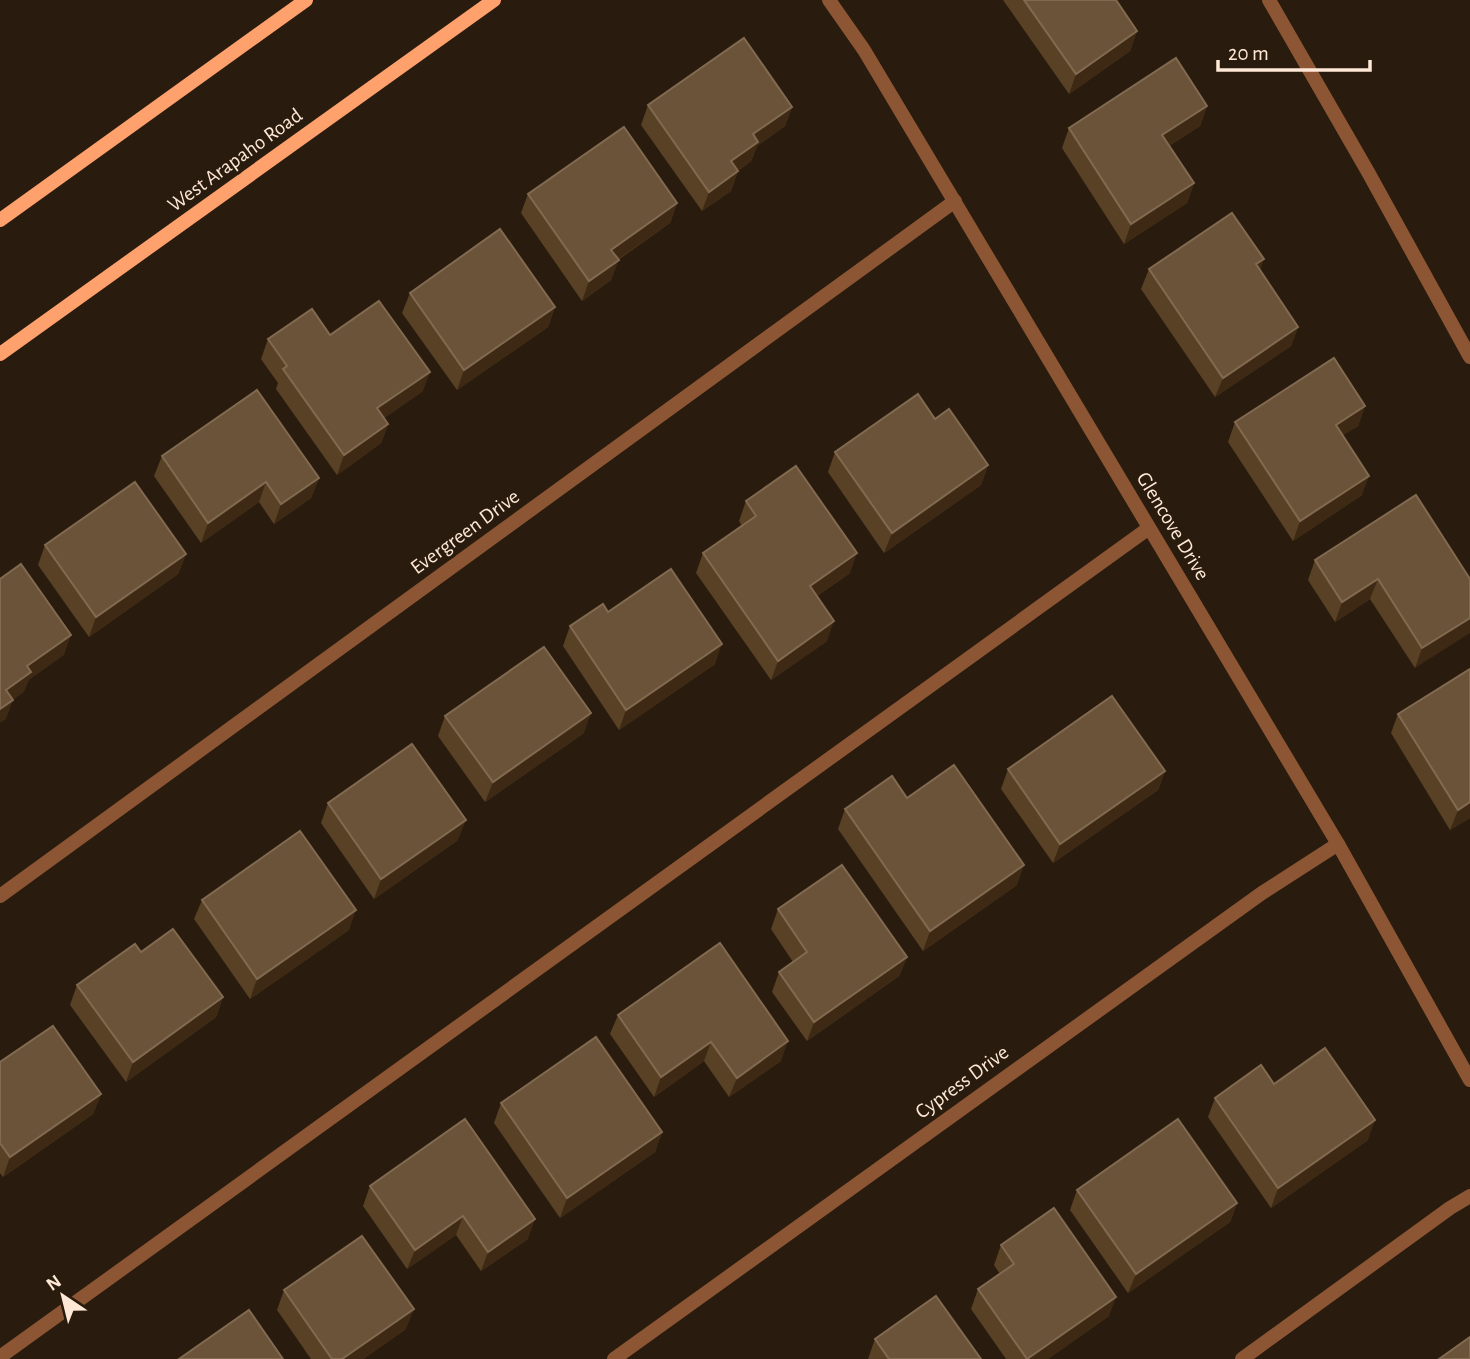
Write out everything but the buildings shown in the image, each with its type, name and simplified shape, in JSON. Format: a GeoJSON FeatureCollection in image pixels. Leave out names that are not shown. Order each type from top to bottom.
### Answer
{"type":"FeatureCollection","features":[{"type":"Feature","properties":{"kind":"main road"},"geometry":{"type":"LineString","coordinates":[[0,220],[306,0]]}},
{"type":"Feature","properties":{"kind":"main road","name":"West Arapaho Road"},"geometry":{"type":"LineString","coordinates":[[0,354],[494,0]]}},
{"type":"Feature","properties":{"kind":"street","name":"Glencove Drive"},"geometry":{"type":"LineString","coordinates":[[829,0],[864,50],[1338,844],[1470,1080]]}},
{"type":"Feature","properties":{"kind":"street"},"geometry":{"type":"LineString","coordinates":[[1269,0],[1470,357]]}},
{"type":"Feature","properties":{"kind":"street","name":"Evergreen Drive"},"geometry":{"type":"LineString","coordinates":[[0,896],[955,201]]}},
{"type":"Feature","properties":{"kind":"street"},"geometry":{"type":"LineString","coordinates":[[0,1357],[1149,528]]}},
{"type":"Feature","properties":{"kind":"street","name":"Cypress Drive"},"geometry":{"type":"LineString","coordinates":[[614,1359],[1262,893],[1338,844]]}},
{"type":"Feature","properties":{"kind":"street"},"geometry":{"type":"LineString","coordinates":[[1242,1359],[1470,1196]]}}]}
